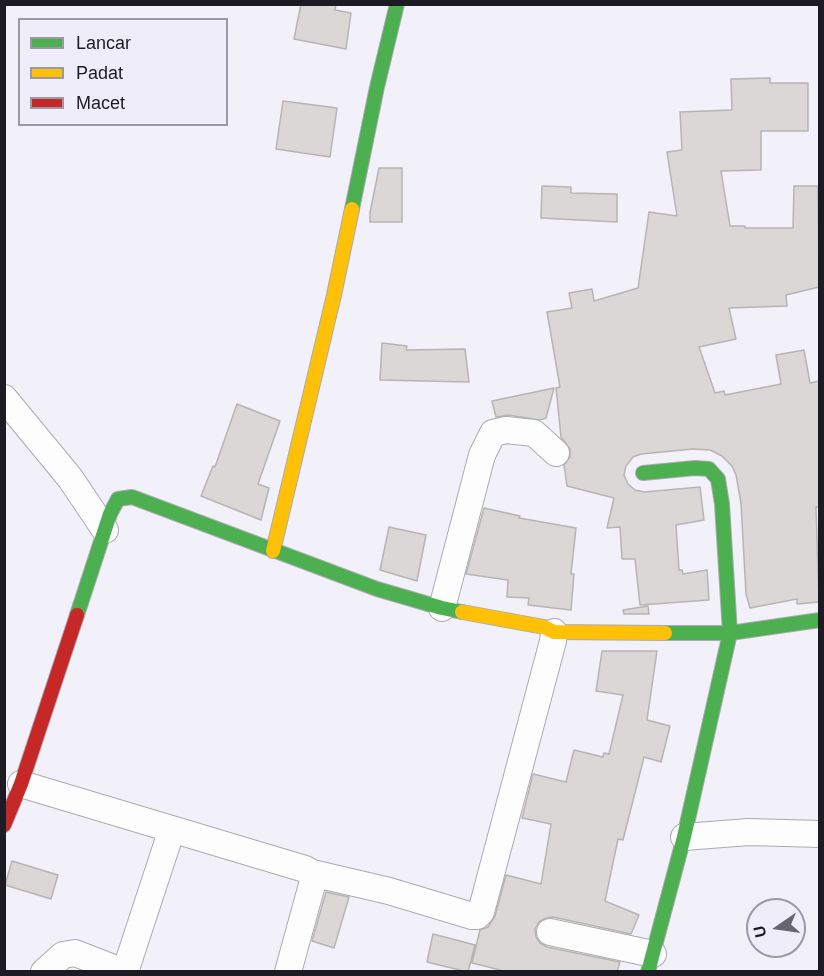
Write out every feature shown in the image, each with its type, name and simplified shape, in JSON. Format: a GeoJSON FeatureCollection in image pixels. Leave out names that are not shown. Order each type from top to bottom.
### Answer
{"type":"FeatureCollection","features":[{"type":"Feature","properties":{"kind":"street"},"geometry":{"type":"LineString","coordinates":[[273,551],[334,295],[377,87],[397,4]]}},
{"type":"Feature","properties":{"kind":"street"},"geometry":{"type":"LineString","coordinates":[[4,398],[70,478],[105,530]]}},
{"type":"Feature","properties":{"kind":"street"},"geometry":{"type":"LineString","coordinates":[[442,608],[482,455],[492,433],[506,430],[534,433],[556,453]]}},
{"type":"Feature","properties":{"kind":"street"},"geometry":{"type":"LineString","coordinates":[[550,932],[651,963],[684,837],[730,633],[722,504],[718,479],[709,469],[695,468],[643,473]]}},
{"type":"Feature","properties":{"kind":"street"},"geometry":{"type":"LineString","coordinates":[[4,825],[21,784],[110,514],[118,500],[132,497],[377,589],[442,608],[534,625],[554,632],[730,633],[819,620]]}},
{"type":"Feature","properties":{"kind":"street"},"geometry":{"type":"LineString","coordinates":[[21,784],[312,873],[389,891],[477,916],[481,912],[554,641],[554,632]]}},
{"type":"Feature","properties":{"kind":"street"},"geometry":{"type":"LineString","coordinates":[[44,972],[63,955],[75,953],[125,972],[172,829]]}},
{"type":"Feature","properties":{"kind":"street"},"geometry":{"type":"LineString","coordinates":[[684,837],[749,832],[819,834]]}},
{"type":"Feature","properties":{"kind":"street"},"geometry":{"type":"LineString","coordinates":[[288,972],[313,881],[312,873]]}},
{"type":"Feature","properties":{"kind":"building"},"geometry":{"type":"Polygon","coordinates":[[[301,4],[336,4],[335,10],[351,13],[346,49],[294,39],[301,4]]]}},
{"type":"Feature","properties":{"kind":"building"},"geometry":{"type":"Polygon","coordinates":[[[770,78],[770,83],[808,83],[808,131],[761,131],[761,170],[721,171],[730,226],[793,228],[794,186],[818,186],[819,287],[786,295],[787,306],[729,308],[736,339],[699,347],[715,393],[724,391],[725,395],[781,384],[776,355],[804,350],[810,383],[819,381],[819,507],[816,507],[819,602],[797,604],[797,599],[750,608],[746,594],[741,503],[736,475],[732,466],[722,456],[710,450],[693,449],[641,454],[633,457],[626,466],[624,475],[628,484],[635,490],[644,492],[700,487],[704,520],[676,525],[679,570],[682,570],[683,574],[707,570],[709,600],[640,605],[635,559],[622,559],[620,527],[607,528],[614,498],[567,486],[564,465],[570,457],[570,449],[561,437],[556,388],[560,387],[547,312],[572,308],[569,293],[592,289],[594,301],[638,288],[649,212],[677,216],[667,152],[682,150],[680,112],[732,110],[731,79],[770,78]]]}},
{"type":"Feature","properties":{"kind":"building"},"geometry":{"type":"Polygon","coordinates":[[[283,101],[337,108],[330,157],[276,149],[283,101]]]}},
{"type":"Feature","properties":{"kind":"building"},"geometry":{"type":"Polygon","coordinates":[[[379,168],[402,168],[402,222],[370,222],[379,168]]]}},
{"type":"Feature","properties":{"kind":"building"},"geometry":{"type":"Polygon","coordinates":[[[542,186],[571,187],[571,193],[617,194],[617,222],[541,218],[542,186]]]}},
{"type":"Feature","properties":{"kind":"building"},"geometry":{"type":"Polygon","coordinates":[[[382,343],[407,346],[406,350],[465,349],[469,382],[380,380],[382,343]]]}},
{"type":"Feature","properties":{"kind":"building"},"geometry":{"type":"Polygon","coordinates":[[[554,388],[546,418],[540,420],[508,415],[496,417],[492,401],[554,388]]]}},
{"type":"Feature","properties":{"kind":"building"},"geometry":{"type":"Polygon","coordinates":[[[237,404],[280,421],[258,484],[269,488],[261,520],[201,496],[213,466],[215,467],[237,404]]]}},
{"type":"Feature","properties":{"kind":"building"},"geometry":{"type":"Polygon","coordinates":[[[484,508],[520,516],[519,518],[576,528],[571,574],[574,574],[571,610],[528,605],[529,598],[507,597],[508,580],[466,574],[484,508]]]}},
{"type":"Feature","properties":{"kind":"building"},"geometry":{"type":"Polygon","coordinates":[[[389,527],[426,535],[417,581],[380,570],[389,527]]]}},
{"type":"Feature","properties":{"kind":"building"},"geometry":{"type":"Polygon","coordinates":[[[648,606],[649,614],[624,614],[623,610],[648,606]]]}},
{"type":"Feature","properties":{"kind":"building"},"geometry":{"type":"Polygon","coordinates":[[[602,651],[657,651],[647,720],[670,726],[661,762],[644,757],[623,840],[618,839],[605,901],[639,915],[631,934],[553,917],[539,922],[535,929],[540,943],[547,947],[620,962],[617,972],[508,972],[472,963],[480,930],[488,927],[495,916],[506,875],[541,884],[551,824],[522,818],[533,774],[566,782],[574,750],[603,757],[604,753],[609,754],[623,695],[596,691],[602,651]]]}},
{"type":"Feature","properties":{"kind":"building"},"geometry":{"type":"Polygon","coordinates":[[[12,861],[58,875],[51,899],[5,885],[12,861]]]}},
{"type":"Feature","properties":{"kind":"building"},"geometry":{"type":"Polygon","coordinates":[[[326,892],[349,897],[334,948],[312,941],[326,892]]]}},
{"type":"Feature","properties":{"kind":"building"},"geometry":{"type":"Polygon","coordinates":[[[433,934],[475,945],[468,972],[427,962],[433,934]]]}},
{"type":"Feature","properties":{"kind":"traffic: fast"},"geometry":{"type":"LineString","coordinates":[[352,209],[397,4]]}},
{"type":"Feature","properties":{"kind":"traffic: fast"},"geometry":{"type":"LineString","coordinates":[[643,473],[695,468],[709,469],[718,479],[722,504],[730,633],[684,837],[648,972]]}},
{"type":"Feature","properties":{"kind":"traffic: fast"},"geometry":{"type":"LineString","coordinates":[[77,615],[110,514],[118,499],[132,497],[377,589],[462,612]]}},
{"type":"Feature","properties":{"kind":"traffic: fast"},"geometry":{"type":"LineString","coordinates":[[665,633],[730,633],[820,620]]}},
{"type":"Feature","properties":{"kind":"traffic: slow"},"geometry":{"type":"LineString","coordinates":[[273,551],[334,295],[352,209]]}},
{"type":"Feature","properties":{"kind":"traffic: slow"},"geometry":{"type":"LineString","coordinates":[[462,612],[544,627],[554,632],[665,633]]}},
{"type":"Feature","properties":{"kind":"traffic: jam"},"geometry":{"type":"LineString","coordinates":[[4,825],[21,784],[77,615]]}}]}
